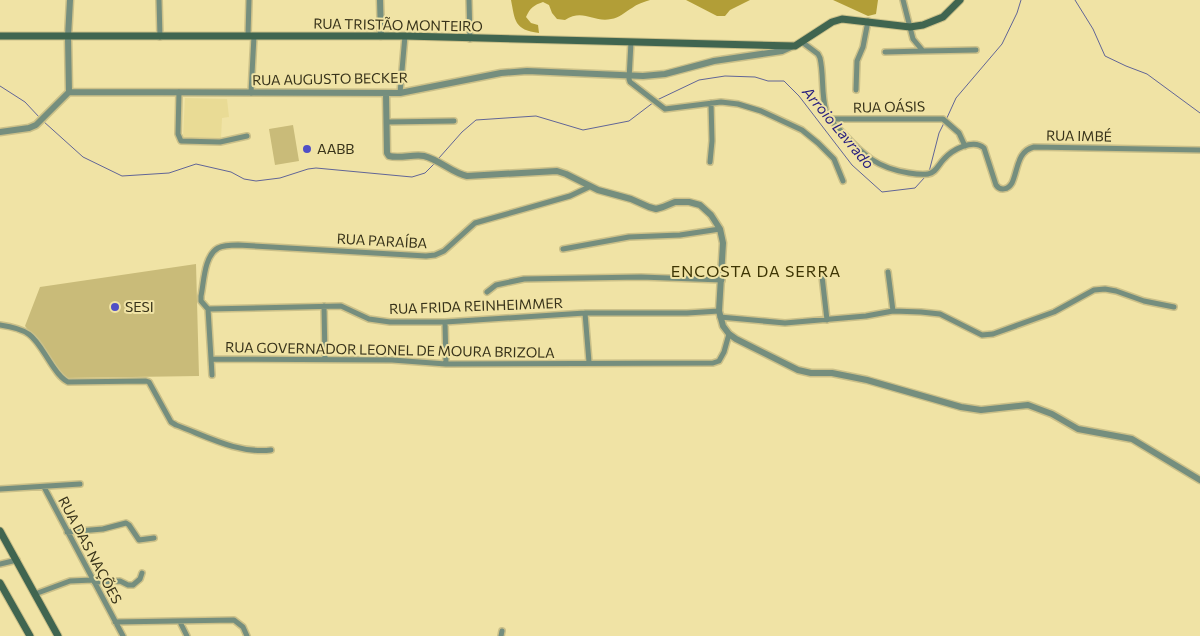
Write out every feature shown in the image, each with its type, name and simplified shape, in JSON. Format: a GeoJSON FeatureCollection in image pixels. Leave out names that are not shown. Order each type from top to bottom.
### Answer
{"type":"FeatureCollection","features":[{"type":"Feature","properties":{"kind":"main road","name":"RUA AUGUSTO BECKER"},"geometry":{"type":"LineString","coordinates":[[795,46],[832,22],[842,19],[910,27],[923,25],[943,16],[960,0]]}},
{"type":"Feature","properties":{"kind":"main road","name":"RUA TRISTÃO MONTEIRO"},"geometry":{"type":"LineString","coordinates":[[0,36],[405,36],[795,46]]}},
{"type":"Feature","properties":{"kind":"main road"},"geometry":{"type":"LineString","coordinates":[[0,531],[58,636]]}},
{"type":"Feature","properties":{"kind":"main road"},"geometry":{"type":"LineString","coordinates":[[0,583],[30,636]]}},
{"type":"Feature","properties":{"kind":"street"},"geometry":{"type":"LineString","coordinates":[[0,132],[29,128],[36,125],[69,92],[68,37],[70,0]]}},
{"type":"Feature","properties":{"kind":"street"},"geometry":{"type":"LineString","coordinates":[[159,0],[160,37]]}},
{"type":"Feature","properties":{"kind":"street"},"geometry":{"type":"LineString","coordinates":[[249,0],[251,93]]}},
{"type":"Feature","properties":{"kind":"street"},"geometry":{"type":"LineString","coordinates":[[380,0],[381,36]]}},
{"type":"Feature","properties":{"kind":"street"},"geometry":{"type":"LineString","coordinates":[[469,0],[470,39]]}},
{"type":"Feature","properties":{"kind":"street"},"geometry":{"type":"LineString","coordinates":[[903,0],[913,39],[923,50]]}},
{"type":"Feature","properties":{"kind":"street"},"geometry":{"type":"LineString","coordinates":[[856,90],[857,61],[863,48],[868,21]]}},
{"type":"Feature","properties":{"kind":"street"},"geometry":{"type":"LineString","coordinates":[[400,92],[405,36]]}},
{"type":"Feature","properties":{"kind":"street"},"geometry":{"type":"LineString","coordinates":[[631,42],[630,82],[665,109],[721,102],[738,104],[761,111],[802,130],[818,142],[834,159],[843,181]]}},
{"type":"Feature","properties":{"kind":"street"},"geometry":{"type":"LineString","coordinates":[[802,42],[818,54],[820,58],[826,111],[830,119],[856,148],[874,163],[902,172],[926,175],[934,172],[947,156],[965,146]]}},
{"type":"Feature","properties":{"kind":"street","name":"RUA AUGUSTO BECKER"},"geometry":{"type":"LineString","coordinates":[[69,92],[386,93],[501,73],[528,71],[629,76],[665,74],[714,61],[782,51],[795,46]]}},
{"type":"Feature","properties":{"kind":"street"},"geometry":{"type":"LineString","coordinates":[[884,52],[976,50]]}},
{"type":"Feature","properties":{"kind":"street"},"geometry":{"type":"LineString","coordinates":[[179,92],[178,134],[181,141],[220,142],[247,136]]}},
{"type":"Feature","properties":{"kind":"street"},"geometry":{"type":"LineString","coordinates":[[386,93],[387,153],[389,156],[416,155],[439,162],[467,176],[557,171],[588,186],[656,209],[675,202],[689,202],[700,205],[711,215],[720,228],[723,243],[719,314],[723,326],[729,334],[798,370],[811,373],[832,373],[867,380],[961,408],[981,410],[1028,405],[1038,408],[1078,429],[1132,439],[1200,480]]}},
{"type":"Feature","properties":{"kind":"street"},"geometry":{"type":"LineString","coordinates":[[710,162],[712,141],[711,103]]}},
{"type":"Feature","properties":{"kind":"street","name":"RUA OÁSIS"},"geometry":{"type":"LineString","coordinates":[[830,119],[943,119],[949,123],[962,139],[965,146]]}},
{"type":"Feature","properties":{"kind":"street"},"geometry":{"type":"LineString","coordinates":[[386,122],[454,121]]}},
{"type":"Feature","properties":{"kind":"street","name":"RUA IMBÉ"},"geometry":{"type":"LineString","coordinates":[[965,146],[975,144],[984,148],[996,185],[998,188],[1003,189],[1008,188],[1012,183],[1014,171],[1024,152],[1034,147],[1200,150]]}},
{"type":"Feature","properties":{"kind":"street","name":"RUA PARAÍBA"},"geometry":{"type":"LineString","coordinates":[[208,308],[201,301],[201,296],[209,260],[217,249],[225,246],[238,245],[435,255],[444,251],[475,223],[570,196],[588,186]]}},
{"type":"Feature","properties":{"kind":"street"},"geometry":{"type":"LineString","coordinates":[[563,250],[629,237],[680,235],[720,228]]}},
{"type":"Feature","properties":{"kind":"street"},"geometry":{"type":"LineString","coordinates":[[888,272],[893,311]]}},
{"type":"Feature","properties":{"kind":"street"},"geometry":{"type":"LineString","coordinates":[[822,276],[827,320]]}},
{"type":"Feature","properties":{"kind":"street"},"geometry":{"type":"LineString","coordinates":[[487,292],[496,285],[524,279],[641,277],[722,280]]}},
{"type":"Feature","properties":{"kind":"street","name":"RUA FRIDA REINHEIMMER"},"geometry":{"type":"LineString","coordinates":[[208,308],[341,306],[380,321],[445,322],[585,313],[687,313],[719,314],[784,323],[827,320],[893,311],[940,314],[982,335],[993,334],[1054,312],[1094,290],[1110,290],[1144,301],[1174,307]]}},
{"type":"Feature","properties":{"kind":"street"},"geometry":{"type":"LineString","coordinates":[[324,306],[325,359]]}},
{"type":"Feature","properties":{"kind":"street"},"geometry":{"type":"LineString","coordinates":[[208,308],[212,375]]}},
{"type":"Feature","properties":{"kind":"street"},"geometry":{"type":"LineString","coordinates":[[585,313],[589,362]]}},
{"type":"Feature","properties":{"kind":"street"},"geometry":{"type":"LineString","coordinates":[[445,322],[446,364]]}},
{"type":"Feature","properties":{"kind":"street"},"geometry":{"type":"LineString","coordinates":[[0,324],[29,332],[58,375],[68,382],[149,382],[171,422],[176,425],[216,441],[251,451],[271,450]]}},
{"type":"Feature","properties":{"kind":"street","name":"RUA GOVERNADOR LEONEL DE MOURA BRIZOLA"},"geometry":{"type":"LineString","coordinates":[[212,359],[392,360],[446,364],[719,361],[724,352],[729,334]]}},
{"type":"Feature","properties":{"kind":"street"},"geometry":{"type":"LineString","coordinates":[[44,487],[80,484]]}},
{"type":"Feature","properties":{"kind":"street","name":"RUA DAS NAÇÕES"},"geometry":{"type":"LineString","coordinates":[[0,489],[44,487],[122,636]]}},
{"type":"Feature","properties":{"kind":"street"},"geometry":{"type":"LineString","coordinates":[[67,532],[103,529],[126,523],[129,524],[139,540],[154,538]]}},
{"type":"Feature","properties":{"kind":"street"},"geometry":{"type":"LineString","coordinates":[[0,564],[17,560]]}},
{"type":"Feature","properties":{"kind":"street"},"geometry":{"type":"LineString","coordinates":[[35,594],[70,581],[120,581],[133,585],[140,579],[142,573]]}},
{"type":"Feature","properties":{"kind":"street"},"geometry":{"type":"LineString","coordinates":[[115,622],[234,620],[243,627],[247,636]]}},
{"type":"Feature","properties":{"kind":"street"},"geometry":{"type":"LineString","coordinates":[[180,622],[187,636]]}},
{"type":"Feature","properties":{"kind":"shaded area"},"geometry":{"type":"Polygon","coordinates":[[[511,0],[650,0],[636,5],[617,17],[605,20],[583,15],[577,15],[565,20],[557,19],[549,5],[543,2],[533,7],[526,17],[531,23],[538,25],[539,33],[520,27],[515,18],[511,0]]]}},
{"type":"Feature","properties":{"kind":"shaded area"},"geometry":{"type":"Polygon","coordinates":[[[686,0],[750,0],[730,10],[725,16],[717,16],[686,0]]]}},
{"type":"Feature","properties":{"kind":"shaded area"},"geometry":{"type":"Polygon","coordinates":[[[833,0],[878,0],[876,14],[868,16],[833,0]]]}},
{"type":"Feature","properties":{"kind":"shaded area"},"geometry":{"type":"Polygon","coordinates":[[[185,98],[227,99],[229,117],[222,118],[221,139],[183,138],[185,98]]]}},
{"type":"Feature","properties":{"kind":"shaded area"},"geometry":{"type":"Polygon","coordinates":[[[293,125],[299,161],[275,165],[269,129],[293,125]]]}},
{"type":"Feature","properties":{"kind":"shaded area","name":"SESI"},"geometry":{"type":"Polygon","coordinates":[[[196,264],[199,376],[64,378],[25,326],[40,287],[196,264]]]}},
{"type":"Feature","properties":{"kind":"waterway","name":"Arroio Lavrado"},"geometry":{"type":"LineString","coordinates":[[946,120],[956,98],[1002,44],[1021,0]]}},
{"type":"Feature","properties":{"kind":"waterway","name":"Arroio Lavrado"},"geometry":{"type":"LineString","coordinates":[[1075,0],[1093,29],[1105,56],[1147,74],[1200,113]]}},
{"type":"Feature","properties":{"kind":"waterway","name":"Arroio Lavrado"},"geometry":{"type":"LineString","coordinates":[[657,100],[699,80],[725,76],[755,77],[768,81],[784,81],[799,96],[852,165],[882,192],[915,188],[925,177]]}},
{"type":"Feature","properties":{"kind":"waterway","name":"Arroio Lavrado"},"geometry":{"type":"LineString","coordinates":[[0,86],[25,102],[40,118]]}},
{"type":"Feature","properties":{"kind":"waterway","name":"Arroio Lavrado"},"geometry":{"type":"LineString","coordinates":[[439,158],[462,132],[476,120],[536,116],[583,130],[629,121],[654,102]]}},
{"type":"Feature","properties":{"kind":"waterway"},"geometry":{"type":"LineString","coordinates":[[43,121],[83,157],[122,176],[169,173],[196,164],[231,172],[244,179],[256,181],[280,178],[316,168],[412,177],[425,173],[435,163]]}},
{"type":"Feature","properties":{"kind":"waterway","name":"Arroio Lavrado"},"geometry":{"type":"LineString","coordinates":[[929,172],[939,133],[944,123]]}},
{"type":"Feature","properties":{"kind":"place","name":"AABB"},"geometry":{"type":"Point","coordinates":[307,149]}},
{"type":"Feature","properties":{"kind":"place","name":"SESI"},"geometry":{"type":"Point","coordinates":[115,307]}},
{"type":"Feature","properties":{"kind":"district","name":"ENCOSTA DA SERRA"},"geometry":{"type":"Point","coordinates":[756,271]}}]}
